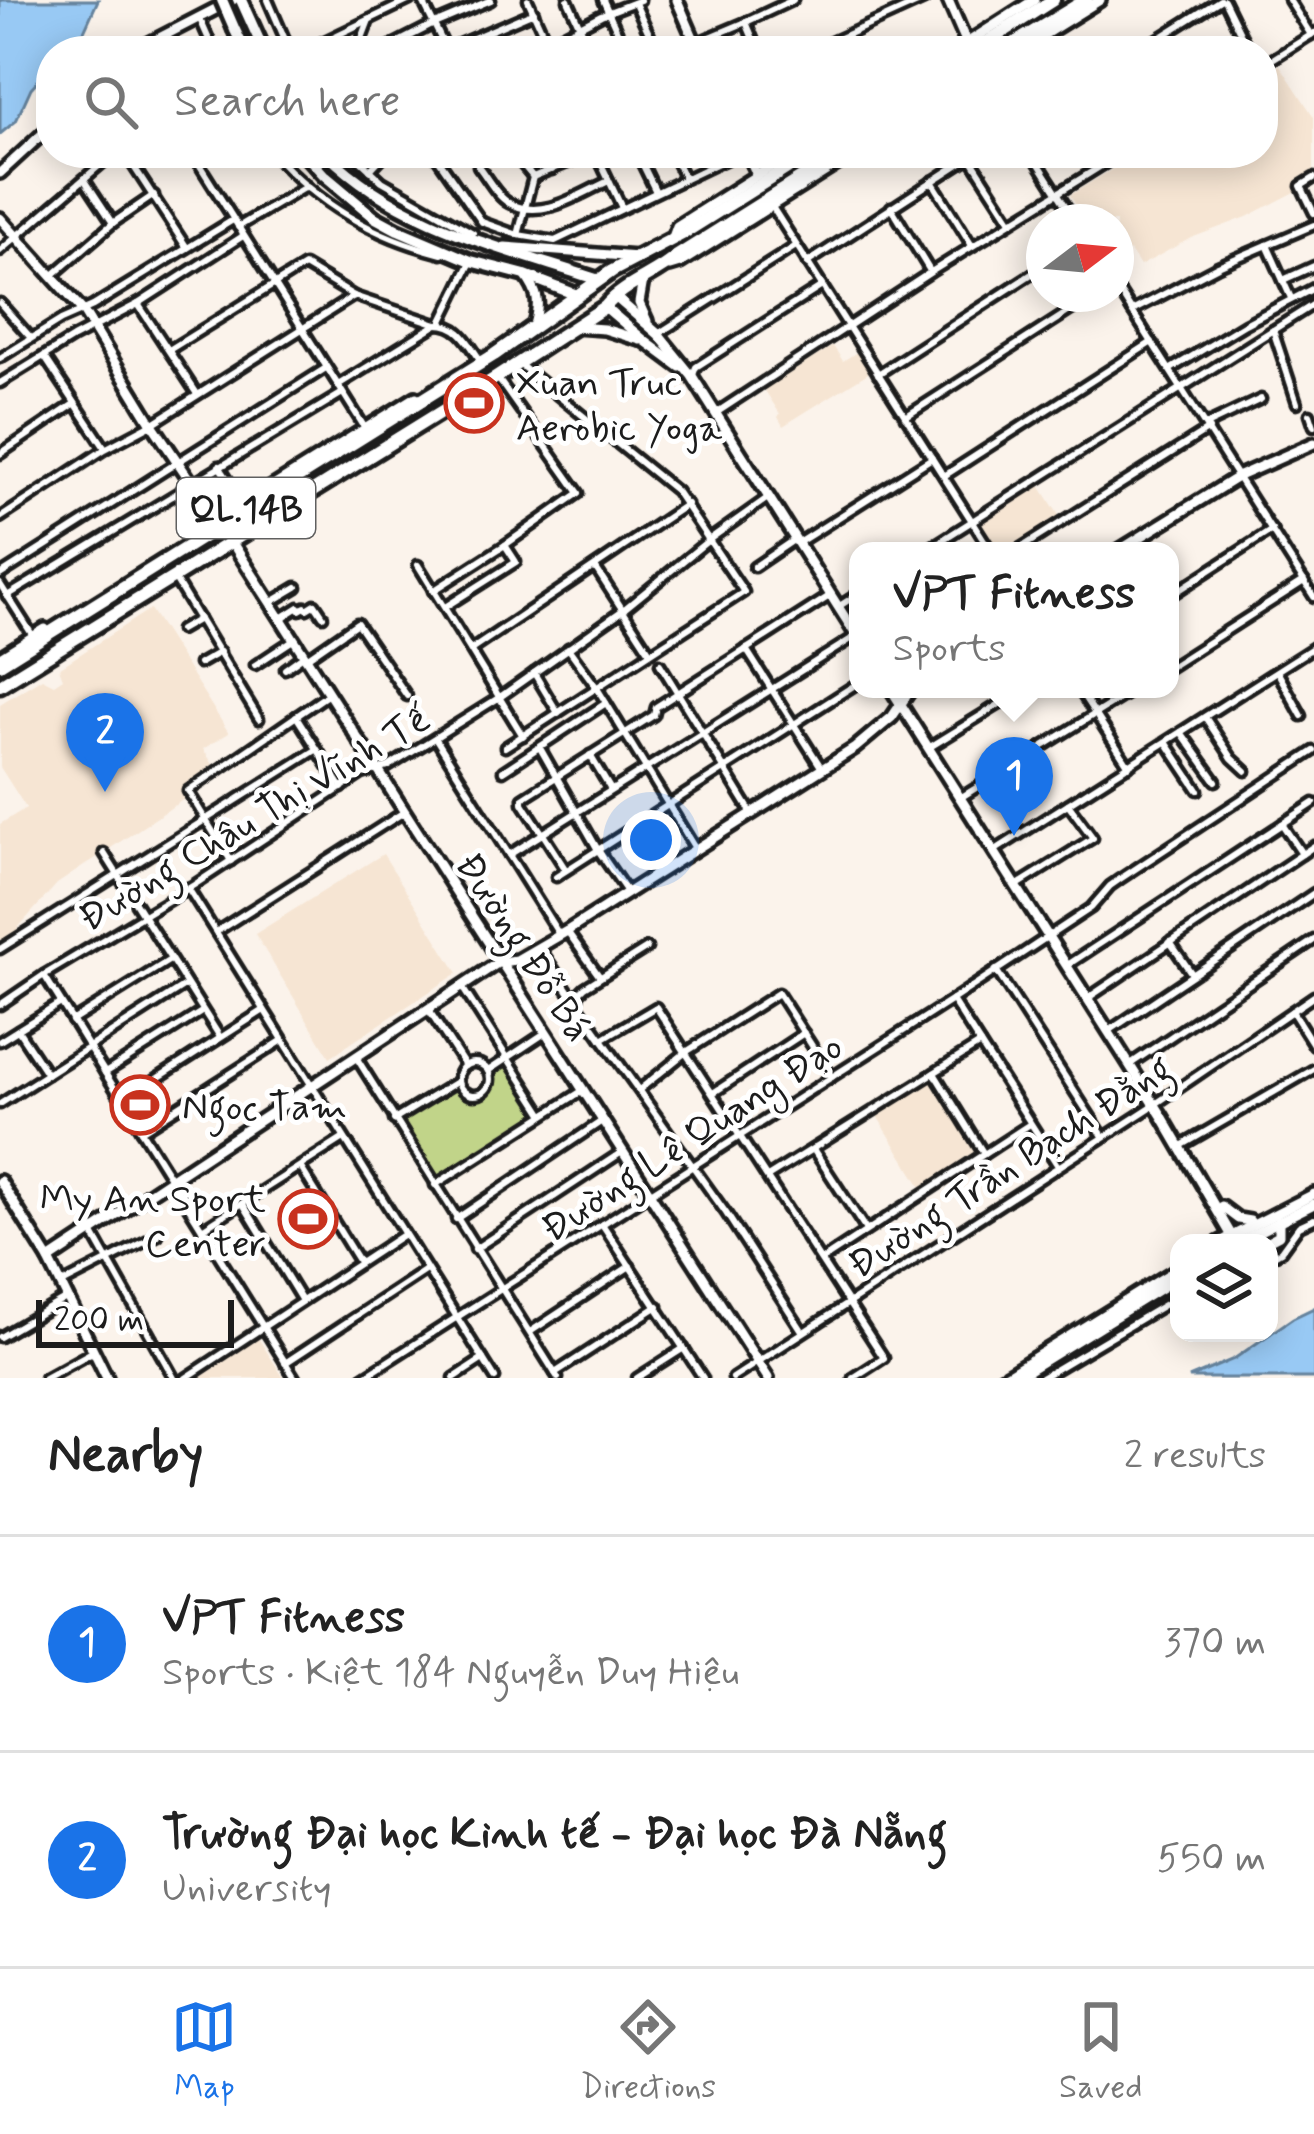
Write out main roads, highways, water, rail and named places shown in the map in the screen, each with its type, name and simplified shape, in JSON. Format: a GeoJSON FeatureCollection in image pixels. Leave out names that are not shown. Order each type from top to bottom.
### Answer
{"type":"FeatureCollection","features":[{"type":"Feature","properties":{"kind":"highway"},"geometry":{"type":"LineString","coordinates":[[991,36],[1053,0]]}},
{"type":"Feature","properties":{"kind":"highway"},"geometry":{"type":"LineString","coordinates":[[1027,36],[1086,0]]}},
{"type":"Feature","properties":{"kind":"highway"},"geometry":{"type":"LineString","coordinates":[[577,295],[684,233],[782,168]]}},
{"type":"Feature","properties":{"kind":"highway","name":"QL.14B"},"geometry":{"type":"LineString","coordinates":[[0,688],[498,379],[643,277],[820,168]]}},
{"type":"Feature","properties":{"kind":"highway"},"geometry":{"type":"LineString","coordinates":[[599,280],[609,301]]}},
{"type":"Feature","properties":{"kind":"highway"},"geometry":{"type":"LineString","coordinates":[[577,295],[609,301]]}},
{"type":"Feature","properties":{"kind":"highway","name":"QL.14B"},"geometry":{"type":"LineString","coordinates":[[0,660],[494,355],[577,295]]}},
{"type":"Feature","properties":{"kind":"main road"},"geometry":{"type":"LineString","coordinates":[[222,0],[239,36]]}},
{"type":"Feature","properties":{"kind":"main road"},"geometry":{"type":"LineString","coordinates":[[237,0],[257,36]]}},
{"type":"Feature","properties":{"kind":"main road"},"geometry":{"type":"LineString","coordinates":[[318,168],[374,217],[471,261],[577,295]]}},
{"type":"Feature","properties":{"kind":"main road"},"geometry":{"type":"LineString","coordinates":[[343,168],[397,207],[599,280]]}},
{"type":"Feature","properties":{"kind":"water"},"geometry":{"type":"Polygon","coordinates":[[[0,0],[98,0],[79,36],[36,36],[36,82],[16,121],[0,134],[0,0]]]}},
{"type":"Feature","properties":{"kind":"water"},"geometry":{"type":"Polygon","coordinates":[[[1314,1308],[1314,1378],[1189,1378],[1234,1359],[1258,1342],[1278,1342],[1278,1328],[1314,1308]]]}},
{"type":"Feature","properties":{"kind":"place","name":"Xuan Truc Aerobic Yoga"},"geometry":{"type":"Point","coordinates":[474,403]}},
{"type":"Feature","properties":{"kind":"place","name":"Trường Đại học Kinh tế - Đại học Đà Nẵng"},"geometry":{"type":"Point","coordinates":[105,792]}},
{"type":"Feature","properties":{"kind":"place","name":"VPT Fitness"},"geometry":{"type":"Point","coordinates":[1014,836]}},
{"type":"Feature","properties":{"kind":"place","name":"Ngoc Tam"},"geometry":{"type":"Point","coordinates":[140,1105]}},
{"type":"Feature","properties":{"kind":"place","name":"My An Sport Center"},"geometry":{"type":"Point","coordinates":[308,1219]}}]}
